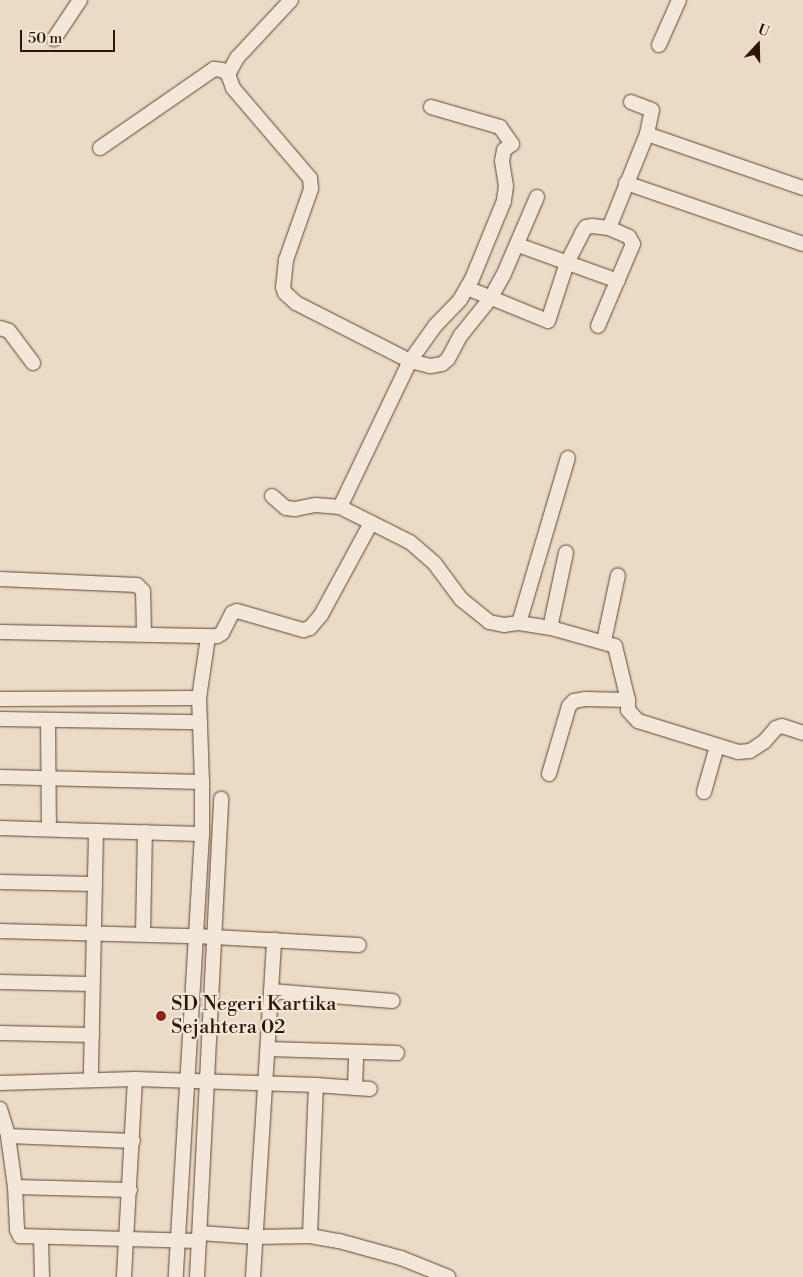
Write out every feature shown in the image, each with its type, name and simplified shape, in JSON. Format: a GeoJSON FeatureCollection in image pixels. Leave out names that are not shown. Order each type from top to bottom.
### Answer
{"type":"FeatureCollection","features":[{"type":"Feature","properties":{"kind":"street"},"geometry":{"type":"LineString","coordinates":[[54,39],[80,0]]}},
{"type":"Feature","properties":{"kind":"street"},"geometry":{"type":"LineString","coordinates":[[228,74],[237,58],[291,0]]}},
{"type":"Feature","properties":{"kind":"street"},"geometry":{"type":"LineString","coordinates":[[659,44],[679,0]]}},
{"type":"Feature","properties":{"kind":"street"},"geometry":{"type":"LineString","coordinates":[[100,148],[214,69],[222,70],[228,74],[233,88],[310,178],[311,189],[286,260],[284,293],[296,303],[410,361],[430,366],[442,364],[490,299],[512,260],[537,197]]}},
{"type":"Feature","properties":{"kind":"street"},"geometry":{"type":"LineString","coordinates":[[608,228],[647,134],[652,110],[631,102]]}},
{"type":"Feature","properties":{"kind":"street"},"geometry":{"type":"LineString","coordinates":[[340,507],[410,361],[435,326],[460,300],[467,288],[504,201],[506,186],[502,160],[504,150],[512,144],[500,127],[431,107]]}},
{"type":"Feature","properties":{"kind":"street"},"geometry":{"type":"LineString","coordinates":[[647,134],[803,188]]}},
{"type":"Feature","properties":{"kind":"street"},"geometry":{"type":"LineString","coordinates":[[626,183],[803,244]]}},
{"type":"Feature","properties":{"kind":"street"},"geometry":{"type":"LineString","coordinates":[[467,288],[490,299],[548,321],[567,263],[586,227],[608,228],[629,237],[633,244],[598,326]]}},
{"type":"Feature","properties":{"kind":"street"},"geometry":{"type":"LineString","coordinates":[[518,244],[618,281]]}},
{"type":"Feature","properties":{"kind":"street"},"geometry":{"type":"LineString","coordinates":[[0,328],[10,331],[33,363]]}},
{"type":"Feature","properties":{"kind":"street"},"geometry":{"type":"LineString","coordinates":[[519,623],[568,458]]}},
{"type":"Feature","properties":{"kind":"street"},"geometry":{"type":"LineString","coordinates":[[272,496],[286,508],[295,509],[316,504],[340,507],[410,542],[423,552],[461,599],[489,622],[504,625],[519,623],[550,628],[604,641],[615,646],[628,700],[628,710],[638,721],[738,752],[750,752],[764,742],[776,728],[782,726],[803,733]]}},
{"type":"Feature","properties":{"kind":"street"},"geometry":{"type":"LineString","coordinates":[[0,632],[144,633],[208,637],[222,633],[232,613],[237,611],[296,629],[310,628],[321,615],[371,523]]}},
{"type":"Feature","properties":{"kind":"street"},"geometry":{"type":"LineString","coordinates":[[550,628],[566,554]]}},
{"type":"Feature","properties":{"kind":"street"},"geometry":{"type":"LineString","coordinates":[[604,641],[618,575]]}},
{"type":"Feature","properties":{"kind":"street"},"geometry":{"type":"LineString","coordinates":[[0,578],[137,585],[143,590],[144,633]]}},
{"type":"Feature","properties":{"kind":"street"},"geometry":{"type":"LineString","coordinates":[[197,1277],[190,1239],[196,1080],[196,936],[202,834],[199,698],[208,637]]}},
{"type":"Feature","properties":{"kind":"street"},"geometry":{"type":"LineString","coordinates":[[0,699],[199,698]]}},
{"type":"Feature","properties":{"kind":"street"},"geometry":{"type":"LineString","coordinates":[[549,774],[569,706],[574,701],[585,699],[628,700]]}},
{"type":"Feature","properties":{"kind":"street"},"geometry":{"type":"LineString","coordinates":[[0,719],[200,722]]}},
{"type":"Feature","properties":{"kind":"street"},"geometry":{"type":"LineString","coordinates":[[48,720],[49,829]]}},
{"type":"Feature","properties":{"kind":"street"},"geometry":{"type":"LineString","coordinates":[[704,792],[718,746]]}},
{"type":"Feature","properties":{"kind":"street"},"geometry":{"type":"LineString","coordinates":[[0,777],[202,782]]}},
{"type":"Feature","properties":{"kind":"street"},"geometry":{"type":"LineString","coordinates":[[176,1277],[190,1239],[196,1080],[215,937],[221,799]]}},
{"type":"Feature","properties":{"kind":"street"},"geometry":{"type":"LineString","coordinates":[[0,828],[202,834]]}},
{"type":"Feature","properties":{"kind":"street"},"geometry":{"type":"LineString","coordinates":[[91,1080],[92,932],[96,831]]}},
{"type":"Feature","properties":{"kind":"street"},"geometry":{"type":"LineString","coordinates":[[143,934],[145,832]]}},
{"type":"Feature","properties":{"kind":"street"},"geometry":{"type":"LineString","coordinates":[[0,882],[95,884]]}},
{"type":"Feature","properties":{"kind":"street"},"geometry":{"type":"LineString","coordinates":[[0,931],[92,932],[359,944]]}},
{"type":"Feature","properties":{"kind":"street"},"geometry":{"type":"LineString","coordinates":[[252,1277],[274,940]]}},
{"type":"Feature","properties":{"kind":"street"},"geometry":{"type":"LineString","coordinates":[[0,982],[92,984]]}},
{"type":"Feature","properties":{"kind":"street"},"geometry":{"type":"LineString","coordinates":[[271,991],[393,1001]]}},
{"type":"Feature","properties":{"kind":"street"},"geometry":{"type":"LineString","coordinates":[[0,1033],[92,1035]]}},
{"type":"Feature","properties":{"kind":"street"},"geometry":{"type":"LineString","coordinates":[[268,1049],[397,1053]]}},
{"type":"Feature","properties":{"kind":"street"},"geometry":{"type":"LineString","coordinates":[[355,1088],[356,1052]]}},
{"type":"Feature","properties":{"kind":"street"},"geometry":{"type":"LineString","coordinates":[[124,1277],[135,1079]]}},
{"type":"Feature","properties":{"kind":"street"},"geometry":{"type":"LineString","coordinates":[[0,1083],[135,1079],[265,1082],[370,1089]]}},
{"type":"Feature","properties":{"kind":"street"},"geometry":{"type":"LineString","coordinates":[[310,1236],[316,1085]]}},
{"type":"Feature","properties":{"kind":"street"},"geometry":{"type":"LineString","coordinates":[[0,1109],[8,1136],[15,1187],[17,1234],[24,1238],[190,1239],[310,1236],[372,1248],[448,1277]]}},
{"type":"Feature","properties":{"kind":"street"},"geometry":{"type":"LineString","coordinates":[[8,1136],[133,1141]]}},
{"type":"Feature","properties":{"kind":"street"},"geometry":{"type":"LineString","coordinates":[[15,1187],[130,1190]]}},
{"type":"Feature","properties":{"kind":"street"},"geometry":{"type":"LineString","coordinates":[[40,1237],[42,1277]]}},
{"type":"Feature","properties":{"kind":"place","name":"SD Negeri Kartika Sejahtera 02"},"geometry":{"type":"Point","coordinates":[161,1016]}}]}
